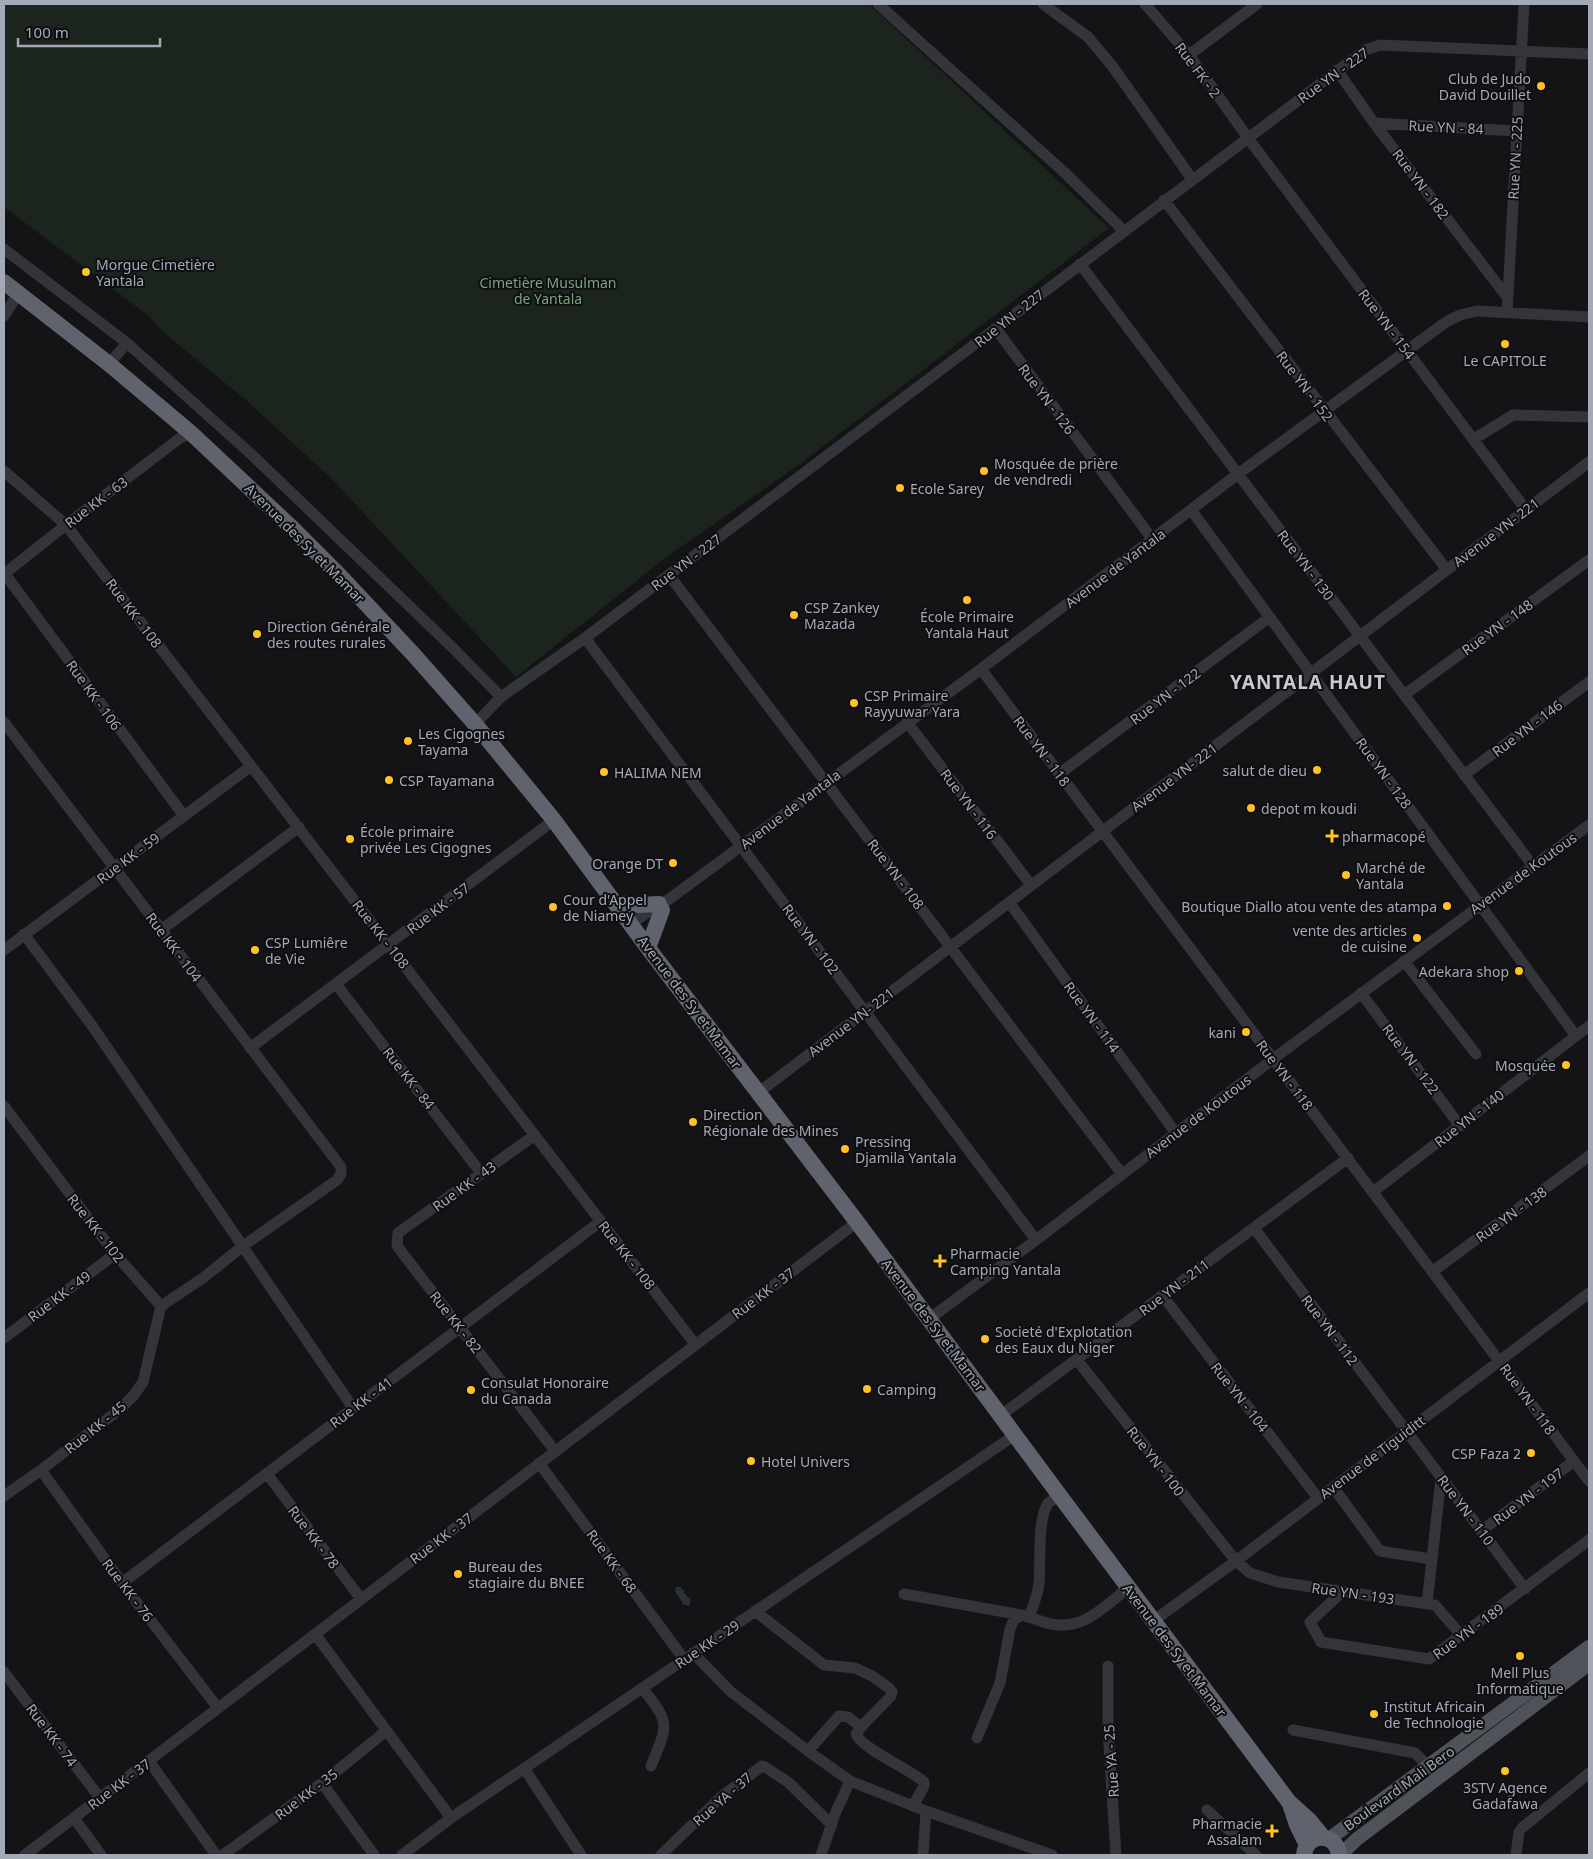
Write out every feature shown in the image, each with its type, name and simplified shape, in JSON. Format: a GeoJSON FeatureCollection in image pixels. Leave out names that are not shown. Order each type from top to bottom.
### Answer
{"type":"FeatureCollection","features":[{"type":"Feature","properties":{"kind":"highway","name":"Avenue des Sy et Mamar"},"geometry":{"type":"LineString","coordinates":[[4,282],[109,364],[191,433],[340,576],[475,724],[553,819],[648,948],[929,1318],[1000,1416],[1289,1802],[1326,1838],[1336,1844],[1339,1855]]}},
{"type":"Feature","properties":{"kind":"highway"},"geometry":{"type":"LineString","coordinates":[[616,903],[663,905],[648,948]]}},
{"type":"Feature","properties":{"kind":"highway","name":"Avenue des Sy et Mamar"},"geometry":{"type":"LineString","coordinates":[[1289,1802],[1304,1852]]}},
{"type":"Feature","properties":{"kind":"highway"},"geometry":{"type":"LineString","coordinates":[[1304,1852],[1314,1839],[1326,1838]]}},
{"type":"Feature","properties":{"kind":"main road","name":"Boulevard Mali Bero"},"geometry":{"type":"LineString","coordinates":[[1326,1838],[1429,1766],[1589,1647]]}},
{"type":"Feature","properties":{"kind":"main road","name":"Boulevard Mali Bero"},"geometry":{"type":"LineString","coordinates":[[1339,1855],[1357,1839],[1589,1664]]}},
{"type":"Feature","properties":{"kind":"street"},"geometry":{"type":"LineString","coordinates":[[878,4],[1065,173],[1124,231]]}},
{"type":"Feature","properties":{"kind":"street"},"geometry":{"type":"LineString","coordinates":[[1044,4],[1088,37],[1113,67],[1192,179]]}},
{"type":"Feature","properties":{"kind":"street","name":"Rue FK - 2"},"geometry":{"type":"LineString","coordinates":[[1145,4],[1189,55],[1248,138]]}},
{"type":"Feature","properties":{"kind":"street"},"geometry":{"type":"LineString","coordinates":[[1189,55],[1257,4]]}},
{"type":"Feature","properties":{"kind":"street","name":"Rue YN - 225"},"geometry":{"type":"LineString","coordinates":[[1507,313],[1524,4]]}},
{"type":"Feature","properties":{"kind":"street","name":"Rue YN - 227"},"geometry":{"type":"LineString","coordinates":[[475,724],[501,697],[670,575],[1365,50],[1380,45],[1589,54]]}},
{"type":"Feature","properties":{"kind":"street","name":"Rue YN - 182"},"geometry":{"type":"LineString","coordinates":[[1337,70],[1374,123],[1507,297]]}},
{"type":"Feature","properties":{"kind":"street","name":"Rue YN - 84"},"geometry":{"type":"LineString","coordinates":[[1374,123],[1516,131]]}},
{"type":"Feature","properties":{"kind":"street","name":"Rue YN - 154"},"geometry":{"type":"LineString","coordinates":[[1248,138],[1526,510]]}},
{"type":"Feature","properties":{"kind":"street","name":"Rue YN - 152"},"geometry":{"type":"LineString","coordinates":[[1164,200],[1447,570]]}},
{"type":"Feature","properties":{"kind":"street"},"geometry":{"type":"LineString","coordinates":[[4,249],[128,343],[251,454],[454,649],[501,697]]}},
{"type":"Feature","properties":{"kind":"street","name":"Rue YN - 130"},"geometry":{"type":"LineString","coordinates":[[1080,264],[1533,866]]}},
{"type":"Feature","properties":{"kind":"street"},"geometry":{"type":"LineString","coordinates":[[5,312],[19,292]]}},
{"type":"Feature","properties":{"kind":"street","name":"Avenue de Yantala"},"geometry":{"type":"LineString","coordinates":[[633,926],[981,669],[1192,511],[1238,474],[1433,330],[1460,315],[1477,312],[1589,317]]}},
{"type":"Feature","properties":{"kind":"street","name":"Rue YN - 126"},"geometry":{"type":"LineString","coordinates":[[996,330],[1153,540]]}},
{"type":"Feature","properties":{"kind":"street"},"geometry":{"type":"LineString","coordinates":[[109,364],[128,343]]}},
{"type":"Feature","properties":{"kind":"street"},"geometry":{"type":"LineString","coordinates":[[1474,438],[1513,415],[1589,417]]}},
{"type":"Feature","properties":{"kind":"street","name":"Rue KK - 63"},"geometry":{"type":"LineString","coordinates":[[4,574],[66,524],[180,438],[191,433]]}},
{"type":"Feature","properties":{"kind":"street","name":"Avenue YN- 221"},"geometry":{"type":"LineString","coordinates":[[758,1092],[1589,462]]}},
{"type":"Feature","properties":{"kind":"street","name":"Rue KK - 108"},"geometry":{"type":"LineString","coordinates":[[4,471],[66,524],[696,1344]]}},
{"type":"Feature","properties":{"kind":"street","name":"Rue YN - 128"},"geometry":{"type":"LineString","coordinates":[[1192,511],[1576,1036]]}},
{"type":"Feature","properties":{"kind":"street","name":"Rue YN - 148"},"geometry":{"type":"LineString","coordinates":[[1404,695],[1589,560]]}},
{"type":"Feature","properties":{"kind":"street","name":"Rue KK - 106"},"geometry":{"type":"LineString","coordinates":[[4,574],[184,816]]}},
{"type":"Feature","properties":{"kind":"street","name":"Rue YN - 108"},"geometry":{"type":"LineString","coordinates":[[670,575],[1122,1174]]}},
{"type":"Feature","properties":{"kind":"street","name":"Rue YN - 122"},"geometry":{"type":"LineString","coordinates":[[1060,774],[1270,617]]}},
{"type":"Feature","properties":{"kind":"street","name":"Rue YN - 102"},"geometry":{"type":"LineString","coordinates":[[585,638],[1036,1240]]}},
{"type":"Feature","properties":{"kind":"street","name":"Rue YN - 118"},"geometry":{"type":"LineString","coordinates":[[981,669],[1589,1481]]}},
{"type":"Feature","properties":{"kind":"street","name":"Rue YN - 146"},"geometry":{"type":"LineString","coordinates":[[1464,775],[1589,682]]}},
{"type":"Feature","properties":{"kind":"street","name":"Rue KK - 104"},"geometry":{"type":"LineString","coordinates":[[4,722],[341,1167],[342,1174],[338,1180],[243,1246]]}},
{"type":"Feature","properties":{"kind":"street","name":"Rue YN - 116"},"geometry":{"type":"LineString","coordinates":[[907,722],[1031,885]]}},
{"type":"Feature","properties":{"kind":"street","name":"Rue KK - 59"},"geometry":{"type":"LineString","coordinates":[[4,950],[251,766]]}},
{"type":"Feature","properties":{"kind":"street","name":"Rue KK - 57"},"geometry":{"type":"LineString","coordinates":[[250,1048],[389,945],[553,819]]}},
{"type":"Feature","properties":{"kind":"street","name":"Avenue de Koutous"},"geometry":{"type":"LineString","coordinates":[[929,1318],[1036,1240],[1175,1132],[1361,993],[1589,825]]}},
{"type":"Feature","properties":{"kind":"street"},"geometry":{"type":"LineString","coordinates":[[161,930],[298,828]]}},
{"type":"Feature","properties":{"kind":"street","name":"Rue YN - 114"},"geometry":{"type":"LineString","coordinates":[[1009,902],[1175,1132]]}},
{"type":"Feature","properties":{"kind":"street"},"geometry":{"type":"LineString","coordinates":[[24,934],[92,1027],[353,1408]]}},
{"type":"Feature","properties":{"kind":"street"},"geometry":{"type":"LineString","coordinates":[[1404,961],[1476,1054]]}},
{"type":"Feature","properties":{"kind":"street","name":"Rue KK - 84"},"geometry":{"type":"LineString","coordinates":[[336,984],[481,1173]]}},
{"type":"Feature","properties":{"kind":"street","name":"Rue YN - 122"},"geometry":{"type":"LineString","coordinates":[[1361,993],[1460,1126]]}},
{"type":"Feature","properties":{"kind":"street","name":"Rue YN - 140"},"geometry":{"type":"LineString","coordinates":[[1373,1192],[1589,1026]]}},
{"type":"Feature","properties":{"kind":"street","name":"Rue KK - 102"},"geometry":{"type":"LineString","coordinates":[[4,1106],[115,1254],[161,1306]]}},
{"type":"Feature","properties":{"kind":"street","name":"Rue KK - 43"},"geometry":{"type":"LineString","coordinates":[[396,1239],[398,1233],[535,1135]]}},
{"type":"Feature","properties":{"kind":"street","name":"Rue YN - 138"},"geometry":{"type":"LineString","coordinates":[[1432,1272],[1589,1156]]}},
{"type":"Feature","properties":{"kind":"street","name":"Rue YN - 211"},"geometry":{"type":"LineString","coordinates":[[1000,1416],[1348,1158]]}},
{"type":"Feature","properties":{"kind":"street","name":"Rue KK - 41"},"geometry":{"type":"LineString","coordinates":[[122,1583],[601,1221]]}},
{"type":"Feature","properties":{"kind":"street","name":"Rue KK - 37"},"geometry":{"type":"LineString","coordinates":[[26,1855],[857,1222]]}},
{"type":"Feature","properties":{"kind":"street","name":"Rue YN - 112"},"geometry":{"type":"LineString","coordinates":[[1254,1228],[1406,1431]]}},
{"type":"Feature","properties":{"kind":"street","name":"Rue KK - 82"},"geometry":{"type":"LineString","coordinates":[[396,1239],[396,1246],[555,1451]]}},
{"type":"Feature","properties":{"kind":"street"},"geometry":{"type":"LineString","coordinates":[[161,1306],[203,1278],[243,1246]]}},
{"type":"Feature","properties":{"kind":"street","name":"Rue KK - 49"},"geometry":{"type":"LineString","coordinates":[[5,1334],[115,1254]]}},
{"type":"Feature","properties":{"kind":"street","name":"Avenue de Tiguiditt"},"geometry":{"type":"LineString","coordinates":[[1153,1621],[1236,1562],[1332,1486],[1589,1293]]}},
{"type":"Feature","properties":{"kind":"street","name":"Rue YN - 104"},"geometry":{"type":"LineString","coordinates":[[1162,1296],[1318,1498]]}},
{"type":"Feature","properties":{"kind":"street","name":"Rue KK - 45"},"geometry":{"type":"LineString","coordinates":[[4,1496],[119,1410],[134,1395],[143,1382],[161,1306]]}},
{"type":"Feature","properties":{"kind":"street","name":"Rue YN - 100"},"geometry":{"type":"LineString","coordinates":[[1077,1360],[1236,1562]]}},
{"type":"Feature","properties":{"kind":"street","name":"Rue YN - 110"},"geometry":{"type":"LineString","coordinates":[[1406,1431],[1525,1589]]}},
{"type":"Feature","properties":{"kind":"street","name":"Rue KK - 29"},"geometry":{"type":"LineString","coordinates":[[408,1853],[451,1818],[1015,1436]]}},
{"type":"Feature","properties":{"kind":"street","name":"Rue YN - 197"},"geometry":{"type":"LineString","coordinates":[[1481,1531],[1574,1461]]}},
{"type":"Feature","properties":{"kind":"street","name":"Rue KK - 68"},"geometry":{"type":"LineString","coordinates":[[539,1463],[689,1656],[730,1691],[808,1751],[850,1780],[1027,1851],[1052,1855]]}},
{"type":"Feature","properties":{"kind":"street","name":"Rue KK - 76"},"geometry":{"type":"LineString","coordinates":[[41,1470],[122,1583],[218,1708]]}},
{"type":"Feature","properties":{"kind":"street","name":"Rue KK - 78"},"geometry":{"type":"LineString","coordinates":[[268,1474],[360,1599]]}},
{"type":"Feature","properties":{"kind":"street"},"geometry":{"type":"LineString","coordinates":[[1427,1604],[1441,1478]]}},
{"type":"Feature","properties":{"kind":"street"},"geometry":{"type":"LineString","coordinates":[[1332,1486],[1380,1552],[1431,1559]]}},
{"type":"Feature","properties":{"kind":"street"},"geometry":{"type":"LineString","coordinates":[[977,1738],[1000,1683],[1010,1629],[1014,1620],[1025,1616],[1038,1594],[1044,1512],[1048,1504],[1060,1496]]}},
{"type":"Feature","properties":{"kind":"street","name":"Rue YN - 189"},"geometry":{"type":"LineString","coordinates":[[1343,1592],[1310,1622],[1322,1642],[1431,1659],[1589,1540]]}},
{"type":"Feature","properties":{"kind":"street","name":"Rue YN - 193"},"geometry":{"type":"LineString","coordinates":[[1236,1562],[1250,1574],[1290,1585],[1437,1606],[1462,1636]]}},
{"type":"Feature","properties":{"kind":"street"},"geometry":{"type":"LineString","coordinates":[[904,1594],[1025,1616],[1048,1624],[1060,1625],[1085,1621],[1128,1588]]}},
{"type":"Feature","properties":{"kind":"street"},"geometry":{"type":"LineString","coordinates":[[755,1611],[824,1665],[855,1668],[872,1676],[889,1688],[891,1696],[856,1734],[858,1738],[924,1782],[924,1786],[913,1806]]}},
{"type":"Feature","properties":{"kind":"street"},"geometry":{"type":"LineString","coordinates":[[315,1634],[451,1818]]}},
{"type":"Feature","properties":{"kind":"street","name":"Rue YA - 25"},"geometry":{"type":"LineString","coordinates":[[1108,1666],[1108,1729],[1116,1855]]}},
{"type":"Feature","properties":{"kind":"street","name":"Rue KK - 74"},"geometry":{"type":"LineString","coordinates":[[4,1672],[100,1798]]}},
{"type":"Feature","properties":{"kind":"street"},"geometry":{"type":"LineString","coordinates":[[642,1688],[662,1716],[665,1726],[651,1766]]}},
{"type":"Feature","properties":{"kind":"street"},"geometry":{"type":"LineString","coordinates":[[808,1751],[839,1716],[848,1717],[861,1727]]}},
{"type":"Feature","properties":{"kind":"street"},"geometry":{"type":"LineString","coordinates":[[1293,1730],[1415,1752],[1439,1778]]}},
{"type":"Feature","properties":{"kind":"street","name":"Rue KK - 35"},"geometry":{"type":"LineString","coordinates":[[223,1855],[322,1783],[386,1731]]}},
{"type":"Feature","properties":{"kind":"street"},"geometry":{"type":"LineString","coordinates":[[148,1761],[216,1855]]}},
{"type":"Feature","properties":{"kind":"street","name":"Rue YA - 37"},"geometry":{"type":"LineString","coordinates":[[661,1855],[720,1797],[762,1766],[788,1782],[832,1825]]}},
{"type":"Feature","properties":{"kind":"street"},"geometry":{"type":"LineString","coordinates":[[524,1768],[581,1855]]}},
{"type":"Feature","properties":{"kind":"street"},"geometry":{"type":"LineString","coordinates":[[1516,1855],[1519,1832],[1522,1828],[1589,1773]]}},
{"type":"Feature","properties":{"kind":"street"},"geometry":{"type":"LineString","coordinates":[[822,1855],[850,1780]]}},
{"type":"Feature","properties":{"kind":"street"},"geometry":{"type":"LineString","coordinates":[[322,1783],[374,1855]]}},
{"type":"Feature","properties":{"kind":"street"},"geometry":{"type":"LineString","coordinates":[[1207,1810],[1256,1855]]}},
{"type":"Feature","properties":{"kind":"street"},"geometry":{"type":"LineString","coordinates":[[923,1855],[926,1811]]}},
{"type":"Feature","properties":{"kind":"street"},"geometry":{"type":"LineString","coordinates":[[74,1818],[100,1855]]}},
{"type":"Feature","properties":{"kind":"green space","name":"Cimetière Musulman de Yantala"},"geometry":{"type":"Polygon","coordinates":[[[4,4],[869,4],[1109,228],[800,464],[664,559],[516,677],[332,479],[247,401],[163,332],[149,316],[4,207],[4,4]]]}},
{"type":"Feature","properties":{"kind":"shaded area"},"geometry":{"type":"Polygon","coordinates":[[[676,1587],[680,1587],[691,1600],[689,1606],[683,1604],[675,1592],[676,1587]]]}},
{"type":"Feature","properties":{"kind":"place","name":"Club de Judo David Douillet"},"geometry":{"type":"Point","coordinates":[1541,86]}},
{"type":"Feature","properties":{"kind":"place","name":"Morgue Cimetière Yantala"},"geometry":{"type":"Point","coordinates":[86,272]}},
{"type":"Feature","properties":{"kind":"place","name":"Le CAPITOLE"},"geometry":{"type":"Point","coordinates":[1505,344]}},
{"type":"Feature","properties":{"kind":"place","name":"Mosquée de prière de vendredi"},"geometry":{"type":"Point","coordinates":[984,471]}},
{"type":"Feature","properties":{"kind":"place","name":"Ecole Sarey"},"geometry":{"type":"Point","coordinates":[900,488]}},
{"type":"Feature","properties":{"kind":"place","name":"École Primaire Yantala Haut"},"geometry":{"type":"Point","coordinates":[967,600]}},
{"type":"Feature","properties":{"kind":"place","name":"CSP Zankey Mazada"},"geometry":{"type":"Point","coordinates":[794,615]}},
{"type":"Feature","properties":{"kind":"place","name":"Direction Générale des routes rurales"},"geometry":{"type":"Point","coordinates":[257,634]}},
{"type":"Feature","properties":{"kind":"place","name":"CSP Primaire Rayyuwar Yara"},"geometry":{"type":"Point","coordinates":[854,703]}},
{"type":"Feature","properties":{"kind":"place","name":"Les Cigognes Tayama"},"geometry":{"type":"Point","coordinates":[408,741]}},
{"type":"Feature","properties":{"kind":"place","name":"salut de dieu"},"geometry":{"type":"Point","coordinates":[1317,770]}},
{"type":"Feature","properties":{"kind":"place","name":"HALIMA NEM"},"geometry":{"type":"Point","coordinates":[604,772]}},
{"type":"Feature","properties":{"kind":"place","name":"CSP Tayamana"},"geometry":{"type":"Point","coordinates":[389,780]}},
{"type":"Feature","properties":{"kind":"place","name":"depot m koudi"},"geometry":{"type":"Point","coordinates":[1251,808]}},
{"type":"Feature","properties":{"kind":"place","name":"pharmacopé"},"geometry":{"type":"Point","coordinates":[1332,836]}},
{"type":"Feature","properties":{"kind":"place","name":"École primaire privée Les Cigognes"},"geometry":{"type":"Point","coordinates":[350,839]}},
{"type":"Feature","properties":{"kind":"place","name":"Orange DT"},"geometry":{"type":"Point","coordinates":[673,863]}},
{"type":"Feature","properties":{"kind":"place","name":"Marché de Yantala"},"geometry":{"type":"Point","coordinates":[1346,875]}},
{"type":"Feature","properties":{"kind":"place","name":"Boutique Diallo atou vente des atampa"},"geometry":{"type":"Point","coordinates":[1447,906]}},
{"type":"Feature","properties":{"kind":"place","name":"Cour d'Appel de Niamey"},"geometry":{"type":"Point","coordinates":[553,907]}},
{"type":"Feature","properties":{"kind":"place","name":"vente des articles de cuisine"},"geometry":{"type":"Point","coordinates":[1417,938]}},
{"type":"Feature","properties":{"kind":"place","name":"CSP Lumiêre de Vie"},"geometry":{"type":"Point","coordinates":[255,950]}},
{"type":"Feature","properties":{"kind":"place","name":"Adekara shop"},"geometry":{"type":"Point","coordinates":[1519,971]}},
{"type":"Feature","properties":{"kind":"place","name":"kani"},"geometry":{"type":"Point","coordinates":[1246,1032]}},
{"type":"Feature","properties":{"kind":"place","name":"Mosquée"},"geometry":{"type":"Point","coordinates":[1566,1065]}},
{"type":"Feature","properties":{"kind":"place","name":"Direction Régionale des Mines"},"geometry":{"type":"Point","coordinates":[693,1122]}},
{"type":"Feature","properties":{"kind":"place","name":"Pressing Djamila Yantala"},"geometry":{"type":"Point","coordinates":[845,1149]}},
{"type":"Feature","properties":{"kind":"place","name":"Pharmacie Camping Yantala"},"geometry":{"type":"Point","coordinates":[940,1261]}},
{"type":"Feature","properties":{"kind":"place","name":"Societé d'Explotation des Eaux du Niger"},"geometry":{"type":"Point","coordinates":[985,1339]}},
{"type":"Feature","properties":{"kind":"place","name":"Camping"},"geometry":{"type":"Point","coordinates":[867,1389]}},
{"type":"Feature","properties":{"kind":"place","name":"Consulat Honoraire du Canada"},"geometry":{"type":"Point","coordinates":[471,1390]}},
{"type":"Feature","properties":{"kind":"place","name":"CSP Faza 2"},"geometry":{"type":"Point","coordinates":[1531,1453]}},
{"type":"Feature","properties":{"kind":"place","name":"Hotel Univers"},"geometry":{"type":"Point","coordinates":[751,1461]}},
{"type":"Feature","properties":{"kind":"place","name":"Bureau des stagiaire du BNEE"},"geometry":{"type":"Point","coordinates":[458,1574]}},
{"type":"Feature","properties":{"kind":"place","name":"Mell Plus Informatique"},"geometry":{"type":"Point","coordinates":[1520,1656]}},
{"type":"Feature","properties":{"kind":"place","name":"Institut Africain de Technologie"},"geometry":{"type":"Point","coordinates":[1374,1714]}},
{"type":"Feature","properties":{"kind":"place","name":"3STV Agence Gadafawa"},"geometry":{"type":"Point","coordinates":[1505,1771]}},
{"type":"Feature","properties":{"kind":"place","name":"Pharmacie Assalam"},"geometry":{"type":"Point","coordinates":[1272,1831]}},
{"type":"Feature","properties":{"kind":"district","name":"YANTALA HAUT"},"geometry":{"type":"Point","coordinates":[1308,682]}}]}
